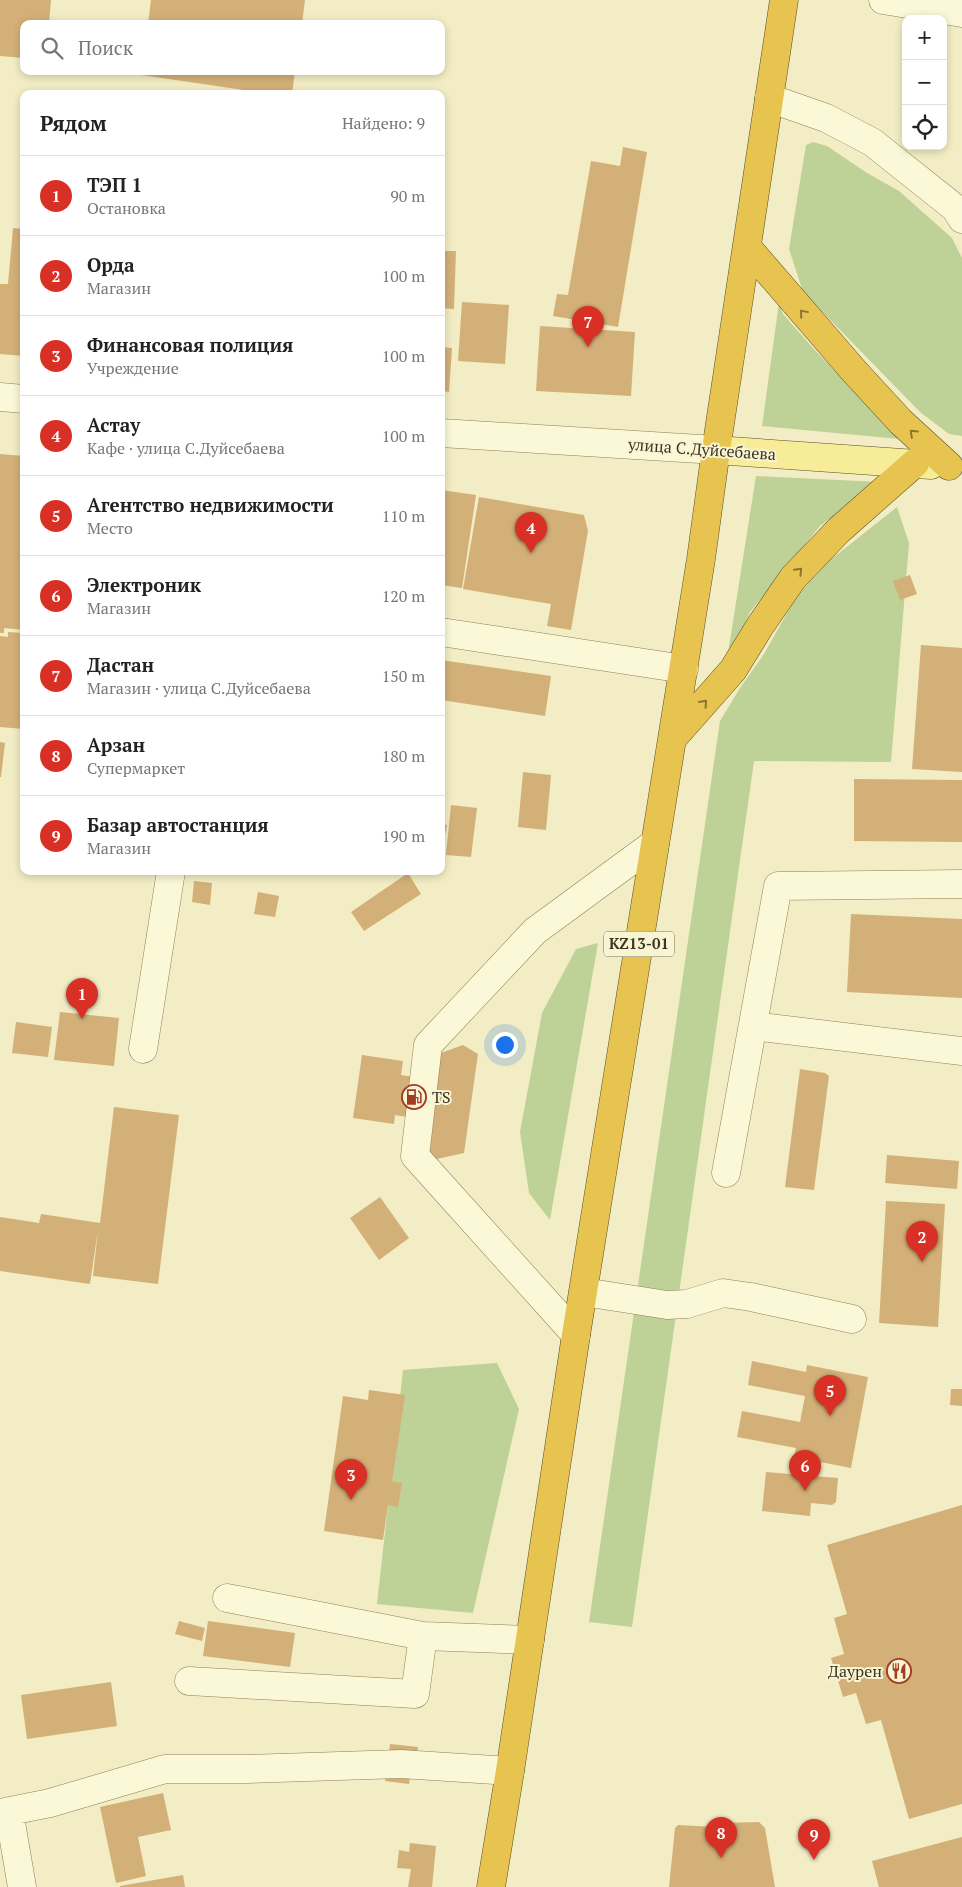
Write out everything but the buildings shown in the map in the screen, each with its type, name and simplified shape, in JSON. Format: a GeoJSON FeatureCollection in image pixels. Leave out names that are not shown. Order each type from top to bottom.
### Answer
{"type":"FeatureCollection","features":[{"type":"Feature","properties":{"kind":"highway","name":"KZ13-01"},"geometry":{"type":"LineString","coordinates":[[491,1887],[576,1335],[684,669],[784,0]]}},
{"type":"Feature","properties":{"kind":"highway"},"geometry":{"type":"LineString","coordinates":[[747,247],[854,371],[901,422],[955,466]]}},
{"type":"Feature","properties":{"kind":"highway"},"geometry":{"type":"LineString","coordinates":[[672,739],[734,670],[760,626],[793,578],[839,530],[915,463]]}},
{"type":"Feature","properties":{"kind":"main road","name":"улица С.Дуйсебаева"},"geometry":{"type":"LineString","coordinates":[[716,450],[955,466]]}},
{"type":"Feature","properties":{"kind":"street"},"geometry":{"type":"LineString","coordinates":[[883,0],[962,13]]}},
{"type":"Feature","properties":{"kind":"street"},"geometry":{"type":"LineString","coordinates":[[769,98],[826,118],[872,142],[955,208],[962,219]]}},
{"type":"Feature","properties":{"kind":"street"},"geometry":{"type":"LineString","coordinates":[[0,397],[20,399]]}},
{"type":"Feature","properties":{"kind":"street","name":"улица С.Дуйсебаева"},"geometry":{"type":"LineString","coordinates":[[445,433],[716,450]]}},
{"type":"Feature","properties":{"kind":"street"},"geometry":{"type":"LineString","coordinates":[[445,633],[684,669]]}},
{"type":"Feature","properties":{"kind":"street"},"geometry":{"type":"LineString","coordinates":[[576,1335],[415,1156],[428,1045],[535,931],[655,843]]}},
{"type":"Feature","properties":{"kind":"street"},"geometry":{"type":"LineString","coordinates":[[143,1049],[171,875]]}},
{"type":"Feature","properties":{"kind":"street"},"geometry":{"type":"LineString","coordinates":[[726,1173],[778,886],[962,884]]}},
{"type":"Feature","properties":{"kind":"street"},"geometry":{"type":"LineString","coordinates":[[753,1026],[962,1051]]}},
{"type":"Feature","properties":{"kind":"street"},"geometry":{"type":"LineString","coordinates":[[584,1292],[667,1305],[687,1304],[723,1293],[751,1296],[852,1319]]}},
{"type":"Feature","properties":{"kind":"street"},"geometry":{"type":"LineString","coordinates":[[227,1598],[423,1636],[530,1640]]}},
{"type":"Feature","properties":{"kind":"street"},"geometry":{"type":"LineString","coordinates":[[189,1682],[415,1694],[423,1636]]}},
{"type":"Feature","properties":{"kind":"street"},"geometry":{"type":"LineString","coordinates":[[22,1887],[5,1812],[50,1803],[164,1769],[246,1769],[401,1764],[510,1770]]}},
{"type":"Feature","properties":{"kind":"green space"},"geometry":{"type":"Polygon","coordinates":[[[813,142],[827,146],[867,173],[899,191],[952,238],[962,258],[962,436],[949,434],[920,412],[803,292],[789,249],[806,145],[813,142]]]}},
{"type":"Feature","properties":{"kind":"green space"},"geometry":{"type":"Polygon","coordinates":[[[779,303],[783,314],[813,348],[899,439],[762,426],[779,303]]]}},
{"type":"Feature","properties":{"kind":"green space"},"geometry":{"type":"Polygon","coordinates":[[[756,476],[880,482],[820,526],[750,612],[726,666],[756,476]]]}},
{"type":"Feature","properties":{"kind":"green space"},"geometry":{"type":"Polygon","coordinates":[[[897,507],[909,543],[891,762],[754,761],[632,1627],[589,1622],[720,721],[764,654],[796,597],[829,561],[897,507]]]}},
{"type":"Feature","properties":{"kind":"green space"},"geometry":{"type":"Polygon","coordinates":[[[598,943],[550,1220],[529,1193],[520,1132],[542,1013],[576,949],[598,943]]]}},
{"type":"Feature","properties":{"kind":"green space"},"geometry":{"type":"Polygon","coordinates":[[[497,1363],[519,1409],[473,1613],[377,1604],[403,1370],[497,1363]]]}},
{"type":"Feature","properties":{"kind":"place","name":"Дастан"},"geometry":{"type":"Point","coordinates":[588,347]}},
{"type":"Feature","properties":{"kind":"place","name":"Астау"},"geometry":{"type":"Point","coordinates":[531,553]}},
{"type":"Feature","properties":{"kind":"place","name":"ТЭП 1"},"geometry":{"type":"Point","coordinates":[82,1019]}},
{"type":"Feature","properties":{"kind":"place","name":"TS"},"geometry":{"type":"Point","coordinates":[414,1097]}},
{"type":"Feature","properties":{"kind":"place","name":"Орда"},"geometry":{"type":"Point","coordinates":[922,1262]}},
{"type":"Feature","properties":{"kind":"place","name":"Агентство недвижимости"},"geometry":{"type":"Point","coordinates":[830,1416]}},
{"type":"Feature","properties":{"kind":"place","name":"Электроник"},"geometry":{"type":"Point","coordinates":[805,1491]}},
{"type":"Feature","properties":{"kind":"place","name":"Финансовая полиция"},"geometry":{"type":"Point","coordinates":[351,1500]}},
{"type":"Feature","properties":{"kind":"place","name":"Даурен"},"geometry":{"type":"Point","coordinates":[899,1671]}},
{"type":"Feature","properties":{"kind":"place","name":"Арзан"},"geometry":{"type":"Point","coordinates":[721,1858]}},
{"type":"Feature","properties":{"kind":"place","name":"Базар автостанция"},"geometry":{"type":"Point","coordinates":[814,1860]}}]}
